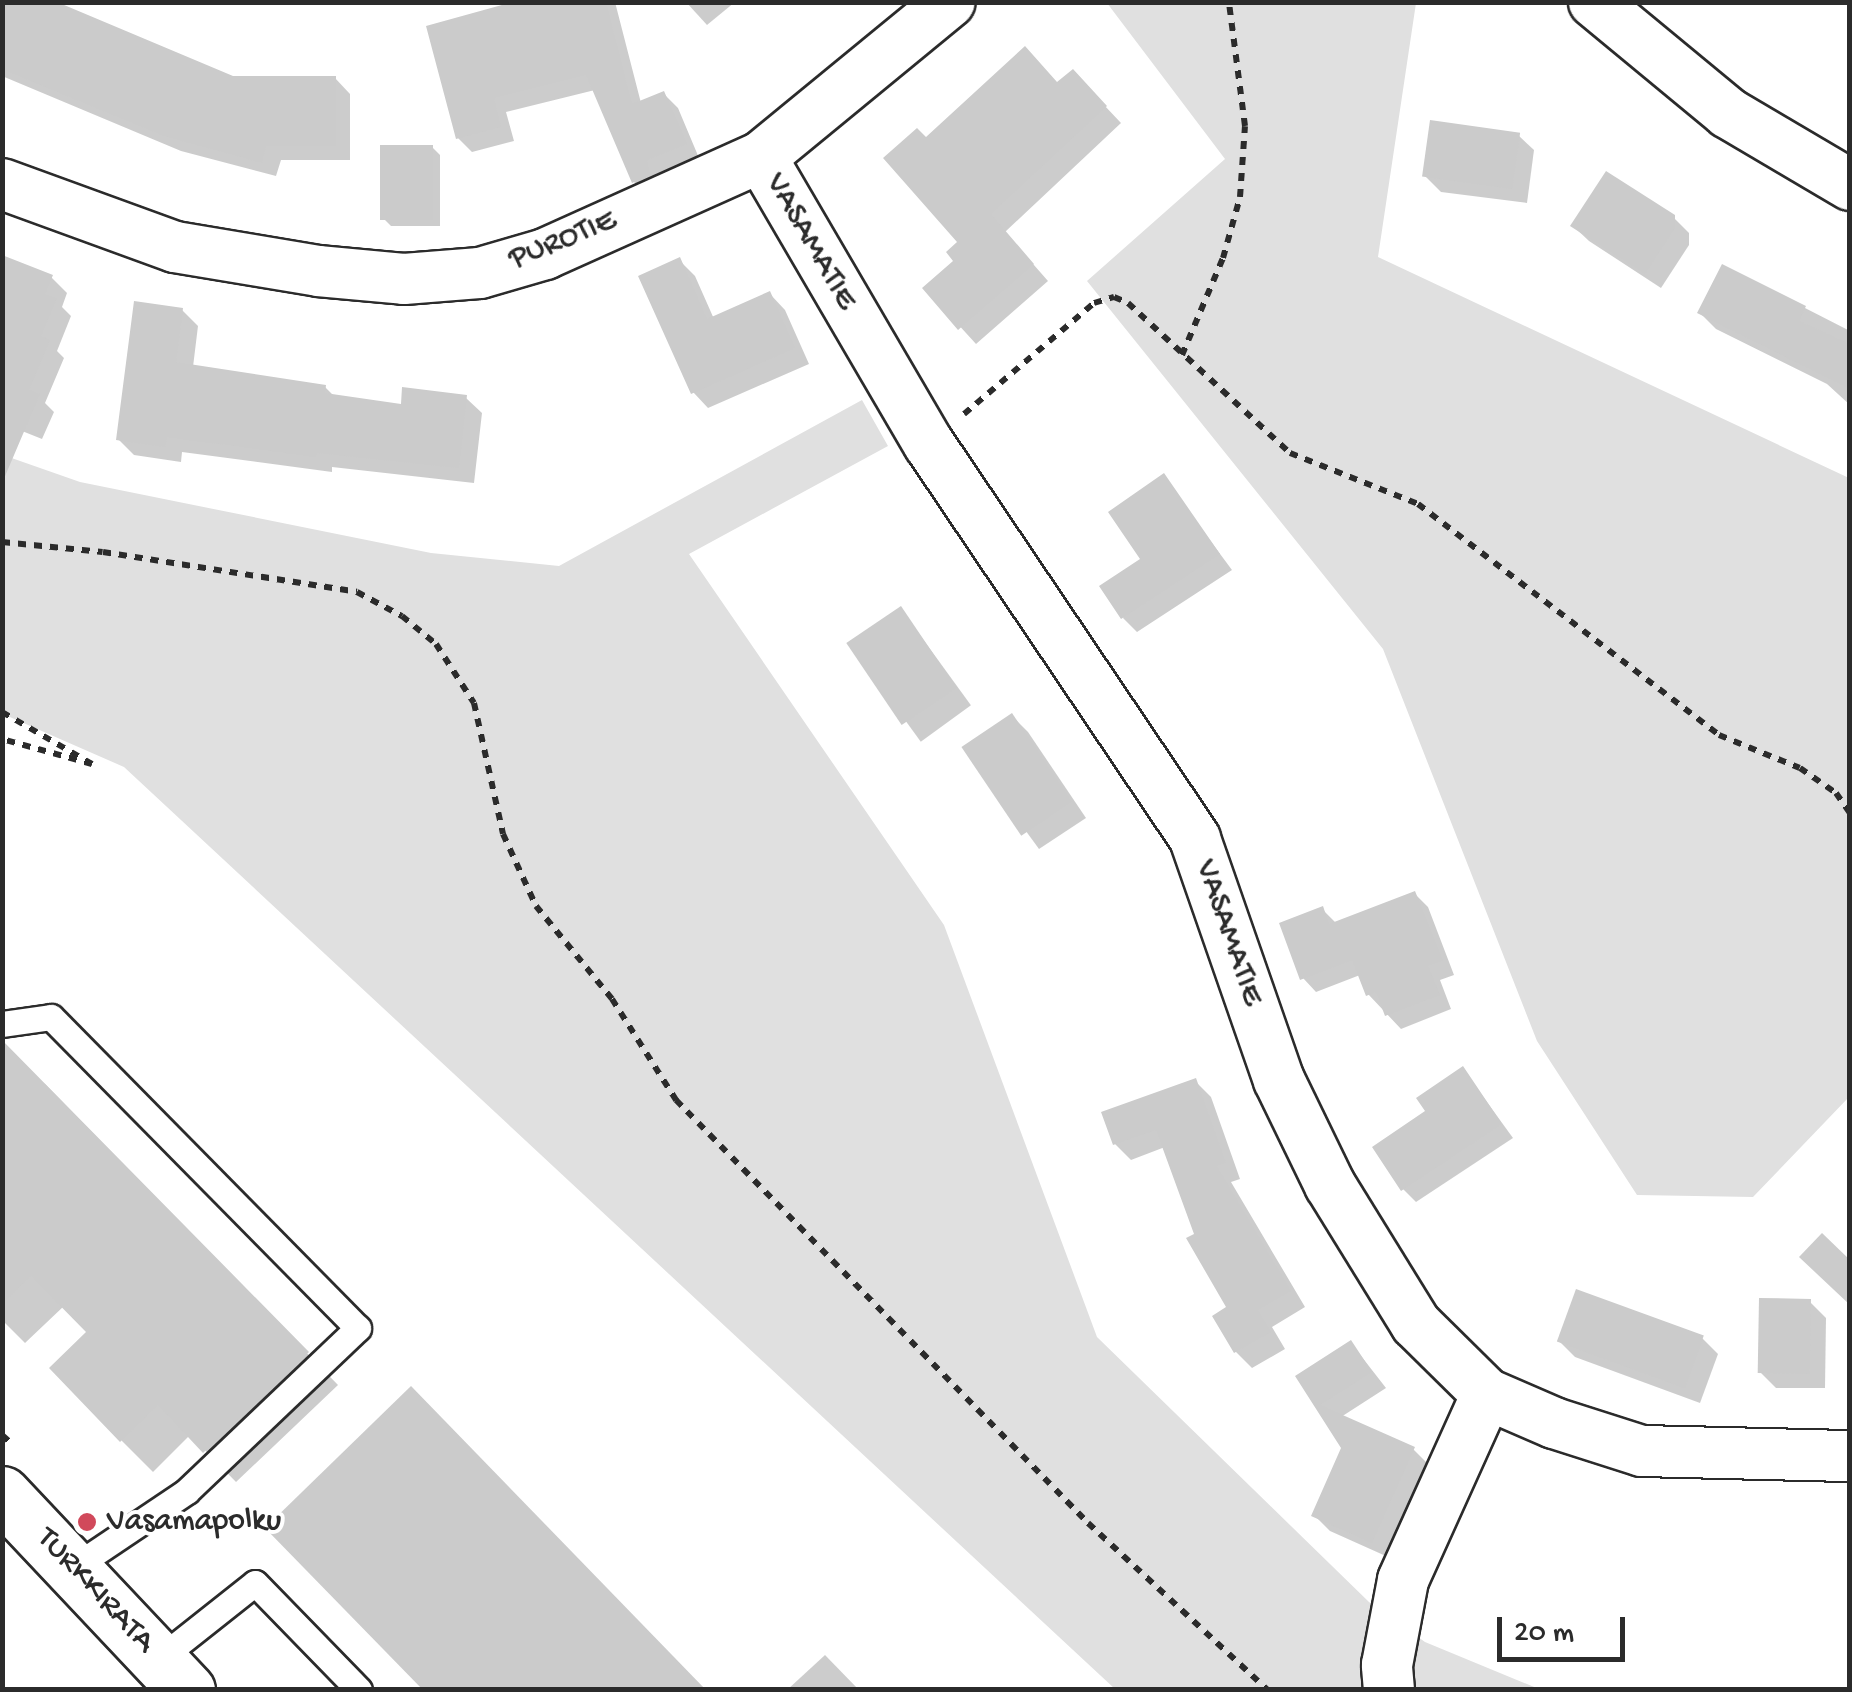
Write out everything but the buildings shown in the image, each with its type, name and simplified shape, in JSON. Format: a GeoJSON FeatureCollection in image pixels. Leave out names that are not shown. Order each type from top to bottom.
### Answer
{"type":"FeatureCollection","features":[{"type":"Feature","properties":{"kind":"main road","name":"TURKKIRATA"},"geometry":{"type":"LineString","coordinates":[[2,1494],[173,1674]]}},
{"type":"Feature","properties":{"kind":"street","name":"PUROTIE"},"geometry":{"type":"LineString","coordinates":[[2,184],[175,246],[318,271],[404,278],[480,273],[545,254],[761,157],[950,2]]}},
{"type":"Feature","properties":{"kind":"street"},"geometry":{"type":"LineString","coordinates":[[1594,2],[1728,113],[1850,185]]}},
{"type":"Feature","properties":{"kind":"street","name":"VASAMATIE"},"geometry":{"type":"LineString","coordinates":[[761,157],[929,444],[1195,840],[1279,1080],[1330,1185],[1416,1324],[1487,1394],[1554,1423],[1642,1451],[1850,1456]]}},
{"type":"Feature","properties":{"kind":"street"},"geometry":{"type":"LineString","coordinates":[[1390,1690],[1387,1665],[1403,1580],[1487,1394]]}},
{"type":"Feature","properties":{"kind":"lane"},"geometry":{"type":"LineString","coordinates":[[2,1024],[52,1017],[358,1328],[188,1491],[74,1568]]}},
{"type":"Feature","properties":{"kind":"lane"},"geometry":{"type":"LineString","coordinates":[[173,1674],[255,1583],[360,1690]]}},
{"type":"Feature","properties":{"kind":"path"},"geometry":{"type":"LineString","coordinates":[[1182,355],[1222,258],[1240,197],[1245,126],[1229,2]]}},
{"type":"Feature","properties":{"kind":"path"},"geometry":{"type":"LineString","coordinates":[[929,444],[1094,304],[1114,297],[1128,304],[1290,453],[1418,504],[1718,735],[1800,768],[1836,792],[1850,813]]}},
{"type":"Feature","properties":{"kind":"path"},"geometry":{"type":"LineString","coordinates":[[2,542],[104,552],[356,592],[402,616],[436,644],[474,703],[504,834],[536,906],[612,999],[676,1100],[1088,1523],[1268,1690]]}},
{"type":"Feature","properties":{"kind":"path"},"geometry":{"type":"LineString","coordinates":[[2,712],[92,764],[2,739]]}},
{"type":"Feature","properties":{"kind":"shaded area"},"geometry":{"type":"Polygon","coordinates":[[[1107,3],[1416,3],[1378,257],[1849,478],[1849,1097],[1753,1197],[1637,1195],[1537,1041],[1383,649],[1087,281],[1225,159],[1107,3]]]}},
{"type":"Feature","properties":{"kind":"shaded area"},"geometry":{"type":"Polygon","coordinates":[[[862,400],[888,446],[689,554],[944,925],[1097,1337],[1369,1602],[1425,1642],[1539,1689],[1115,1689],[124,767],[3,714],[3,455],[80,482],[431,553],[559,566],[862,400]]]}},
{"type":"Feature","properties":{"kind":"place","name":"Vasamapolku"},"geometry":{"type":"Point","coordinates":[87,1522]}}]}
